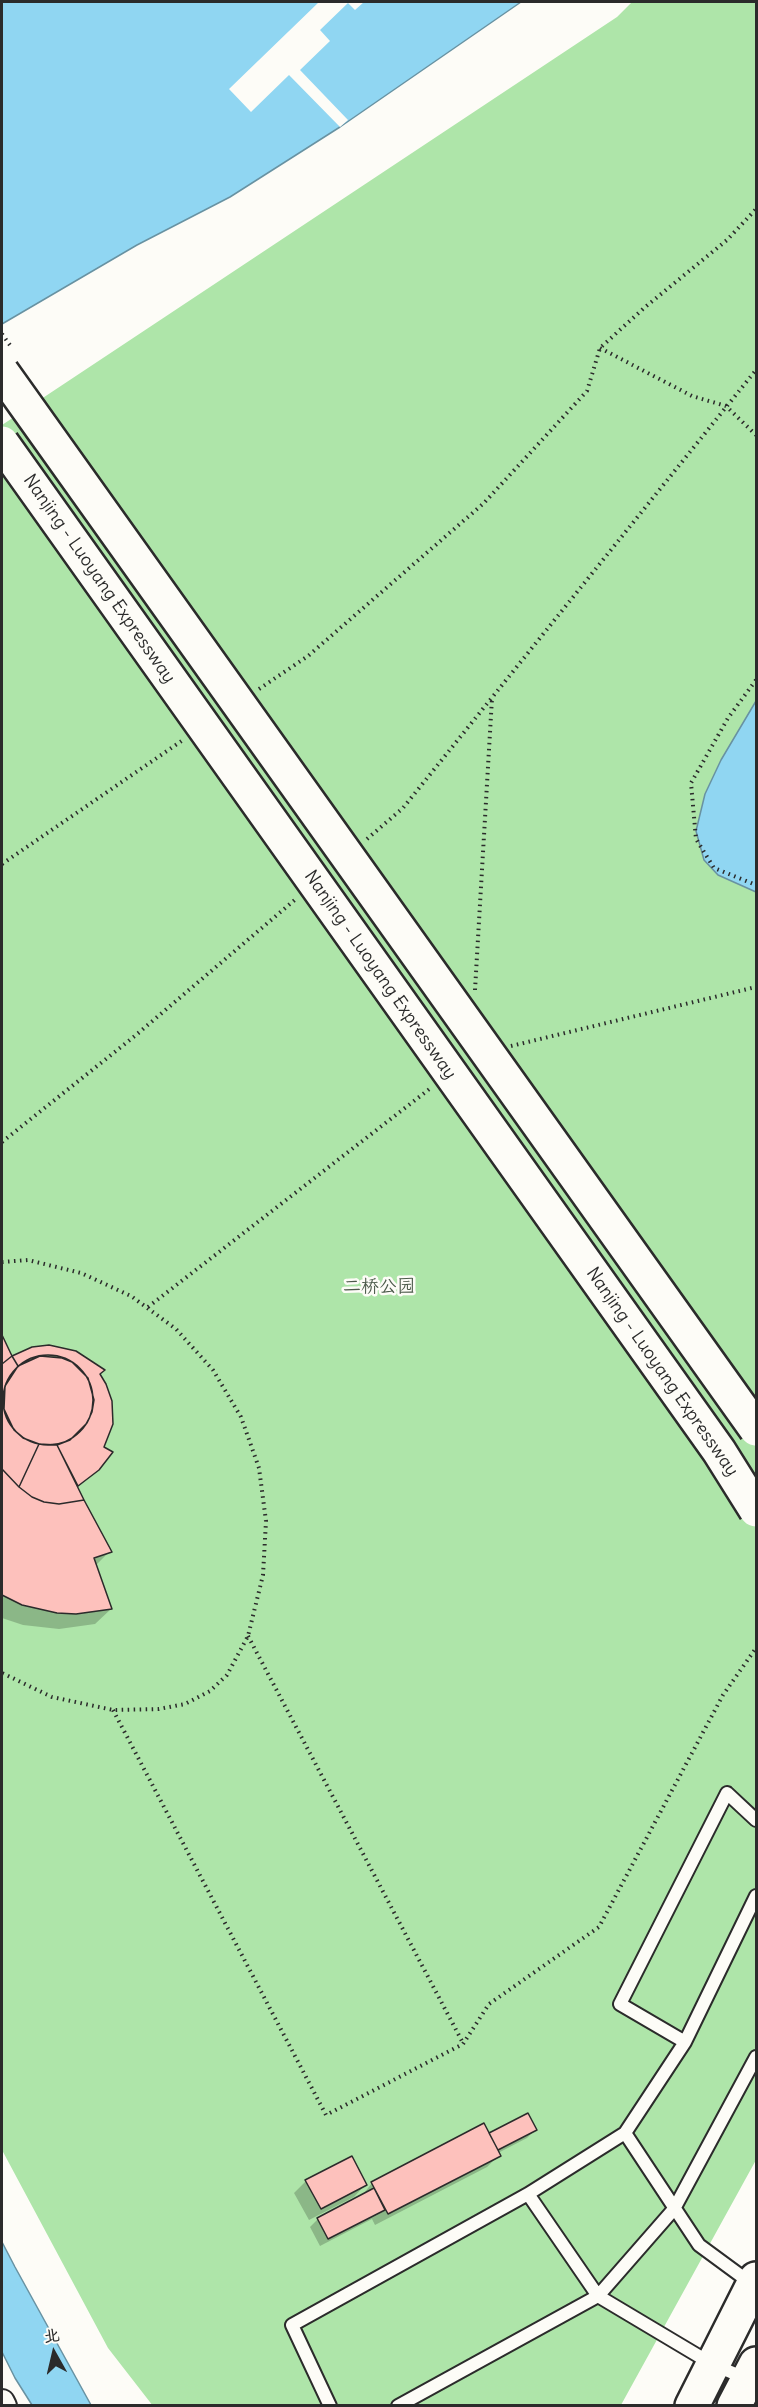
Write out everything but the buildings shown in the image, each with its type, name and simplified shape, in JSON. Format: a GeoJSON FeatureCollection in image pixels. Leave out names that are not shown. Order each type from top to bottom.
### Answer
{"type":"FeatureCollection","features":[{"type":"Feature","properties":{"kind":"main road"},"geometry":{"type":"LineString","coordinates":[[2,372],[756,1429]]}},
{"type":"Feature","properties":{"kind":"main road","name":"Nanjing - Luoyang Expressway"},"geometry":{"type":"LineString","coordinates":[[2,443],[712,1441],[756,1510]]}},
{"type":"Feature","properties":{"kind":"main road"},"geometry":{"type":"LineString","coordinates":[[692,2406],[755,2283]]}},
{"type":"Feature","properties":{"kind":"street"},"geometry":{"type":"LineString","coordinates":[[2,2402],[4,2406]]}},
{"type":"Feature","properties":{"kind":"lane"},"geometry":{"type":"LineString","coordinates":[[685,2042],[620,2004],[727,1792],[756,1820]]}},
{"type":"Feature","properties":{"kind":"lane"},"geometry":{"type":"LineString","coordinates":[[330,2406],[292,2325],[528,2194],[625,2133],[685,2042],[756,1896]]}},
{"type":"Feature","properties":{"kind":"lane"},"geometry":{"type":"LineString","coordinates":[[398,2406],[598,2296],[674,2209],[756,2057]]}},
{"type":"Feature","properties":{"kind":"lane"},"geometry":{"type":"LineString","coordinates":[[625,2133],[699,2245],[755,2283]]}},
{"type":"Feature","properties":{"kind":"lane"},"geometry":{"type":"LineString","coordinates":[[528,2194],[598,2296],[746,2383]]}},
{"type":"Feature","properties":{"kind":"path"},"geometry":{"type":"LineString","coordinates":[[249,696],[308,656],[484,503],[587,391],[600,348],[644,308],[727,240],[756,209]]}},
{"type":"Feature","properties":{"kind":"path"},"geometry":{"type":"LineString","coordinates":[[600,348],[692,396],[726,406],[756,435]]}},
{"type":"Feature","properties":{"kind":"path"},"geometry":{"type":"LineString","coordinates":[[359,846],[403,808],[756,370]]}},
{"type":"Feature","properties":{"kind":"path"},"geometry":{"type":"LineString","coordinates":[[756,680],[728,718],[691,783],[696,839],[714,868],[756,885]]}},
{"type":"Feature","properties":{"kind":"path"},"geometry":{"type":"LineString","coordinates":[[474,997],[492,698]]}},
{"type":"Feature","properties":{"kind":"path"},"geometry":{"type":"LineString","coordinates":[[2,864],[190,735]]}},
{"type":"Feature","properties":{"kind":"path"},"geometry":{"type":"LineString","coordinates":[[2,1142],[136,1035],[305,891]]}},
{"type":"Feature","properties":{"kind":"path"},"geometry":{"type":"LineString","coordinates":[[502,1048],[756,987]]}},
{"type":"Feature","properties":{"kind":"path"},"geometry":{"type":"LineString","coordinates":[[148,1307],[436,1083]]}},
{"type":"Feature","properties":{"kind":"path"},"geometry":{"type":"LineString","coordinates":[[2,1262],[28,1260],[55,1265],[107,1283],[148,1307],[176,1329],[213,1370],[232,1401],[251,1442],[264,1495],[266,1539],[263,1575],[248,1636],[226,1675],[210,1691],[185,1704],[159,1709],[113,1710],[52,1697],[2,1673]]}},
{"type":"Feature","properties":{"kind":"path"},"geometry":{"type":"LineString","coordinates":[[248,1636],[463,2044]]}},
{"type":"Feature","properties":{"kind":"path"},"geometry":{"type":"LineString","coordinates":[[113,1710],[326,2115],[463,2044],[489,2004],[599,1928],[723,1695],[756,1648]]}},
{"type":"Feature","properties":{"kind":"green space","name":"二桥公园"},"geometry":{"type":"Polygon","coordinates":[[[632,2],[756,2],[756,2160],[621,2405],[153,2406],[108,2348],[2,2150],[2,425],[617,17],[632,2]]]}},
{"type":"Feature","properties":{"kind":"water"},"geometry":{"type":"Polygon","coordinates":[[[2,2],[521,2],[340,127],[230,197],[137,245],[2,324],[2,2]]]}},
{"type":"Feature","properties":{"kind":"water"},"geometry":{"type":"Polygon","coordinates":[[[756,701],[756,892],[718,875],[704,860],[696,831],[705,794],[721,760],[756,701]]]}},
{"type":"Feature","properties":{"kind":"water"},"geometry":{"type":"Polygon","coordinates":[[[2,2242],[91,2405],[32,2405],[15,2378],[2,2352],[2,2242]]]}},
{"type":"Feature","properties":{"kind":"pier"},"geometry":{"type":"Polygon","coordinates":[[[319,2],[364,2],[355,10],[348,3],[320,30],[330,41],[300,70],[348,120],[340,127],[289,75],[251,112],[229,89],[319,2]]]}}]}
